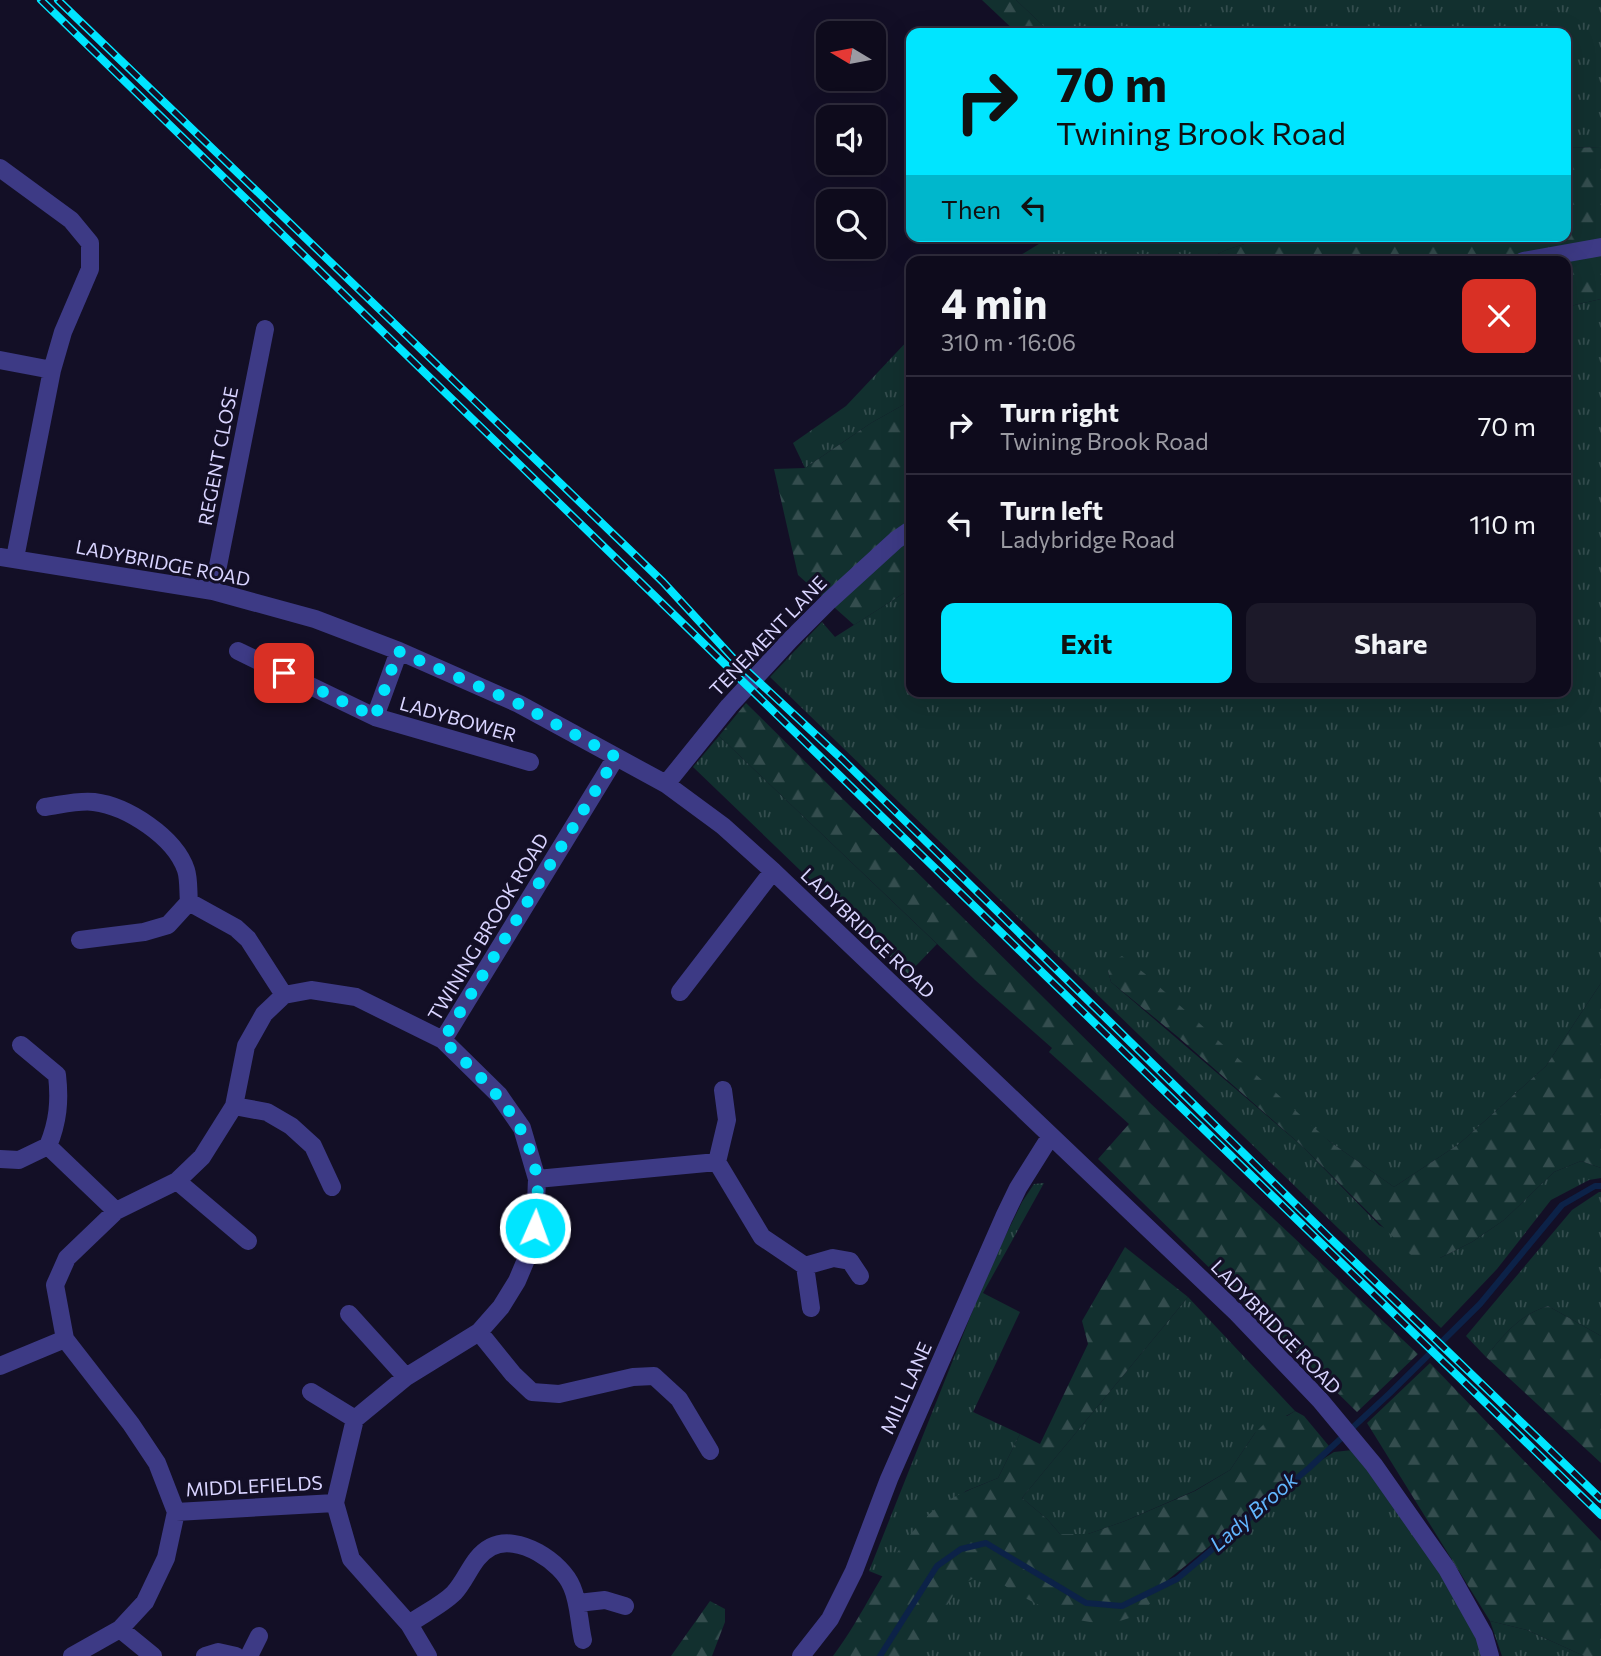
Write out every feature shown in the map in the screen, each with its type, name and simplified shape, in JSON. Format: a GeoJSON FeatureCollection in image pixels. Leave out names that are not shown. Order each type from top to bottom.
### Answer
{"type":"FeatureCollection","features":[{"type":"Feature","properties":{"kind":"street"},"geometry":{"type":"LineString","coordinates":[[0,167],[71,220],[90,243],[90,269],[63,332],[52,370],[8,557]]}},
{"type":"Feature","properties":{"kind":"street"},"geometry":{"type":"LineString","coordinates":[[1551,256],[1601,247]]}},
{"type":"Feature","properties":{"kind":"street","name":"REGENT CLOSE"},"geometry":{"type":"LineString","coordinates":[[213,591],[265,330]]}},
{"type":"Feature","properties":{"kind":"street"},"geometry":{"type":"LineString","coordinates":[[0,360],[52,370]]}},
{"type":"Feature","properties":{"kind":"street","name":"TENEMENT LANE"},"geometry":{"type":"LineString","coordinates":[[666,783],[729,706],[790,640],[829,601],[906,533]]}},
{"type":"Feature","properties":{"kind":"street","name":"LADYBRIDGE ROAD"},"geometry":{"type":"LineString","coordinates":[[8,557],[213,591],[315,619],[398,651],[519,704],[666,783],[723,826],[773,871],[1237,1313],[1320,1400],[1362,1449],[1447,1569],[1484,1635],[1490,1656]]}},
{"type":"Feature","properties":{"kind":"street","name":"LADYBOWER"},"geometry":{"type":"LineString","coordinates":[[375,717],[398,651]]}},
{"type":"Feature","properties":{"kind":"street","name":"LADYBOWER"},"geometry":{"type":"LineString","coordinates":[[238,652],[375,717],[530,762]]}},
{"type":"Feature","properties":{"kind":"street","name":"TWINING BROOK ROAD"},"geometry":{"type":"LineString","coordinates":[[355,1419],[405,1377],[479,1332],[501,1307],[517,1281],[528,1255],[535,1228],[537,1179],[522,1128],[499,1095],[443,1040],[616,757]]}},
{"type":"Feature","properties":{"kind":"street"},"geometry":{"type":"LineString","coordinates":[[46,807],[93,802],[124,811],[151,827],[172,846],[186,870],[189,902],[168,925],[144,932],[80,940]]}},
{"type":"Feature","properties":{"kind":"street"},"geometry":{"type":"LineString","coordinates":[[680,992],[773,871]]}},
{"type":"Feature","properties":{"kind":"street"},"geometry":{"type":"LineString","coordinates":[[189,902],[236,928],[248,939],[284,995]]}},
{"type":"Feature","properties":{"kind":"street"},"geometry":{"type":"LineString","coordinates":[[72,1656],[120,1629],[145,1602],[166,1558],[176,1512],[157,1463],[131,1424],[65,1339],[55,1285],[67,1258],[116,1211],[177,1181],[202,1157],[234,1106],[246,1046],[264,1013],[284,995],[311,990],[356,997],[443,1040]]}},
{"type":"Feature","properties":{"kind":"street"},"geometry":{"type":"LineString","coordinates":[[0,1159],[19,1160],[48,1146],[57,1123],[60,1094],[57,1075],[21,1045]]}},
{"type":"Feature","properties":{"kind":"street"},"geometry":{"type":"LineString","coordinates":[[723,1090],[727,1119],[717,1162],[762,1237],[805,1266],[811,1308]]}},
{"type":"Feature","properties":{"kind":"street"},"geometry":{"type":"LineString","coordinates":[[234,1106],[267,1112],[291,1126],[313,1146],[332,1187]]}},
{"type":"Feature","properties":{"kind":"street","name":"MILL LANE"},"geometry":{"type":"LineString","coordinates":[[801,1656],[830,1619],[854,1571],[889,1479],[1004,1217],[1018,1188],[1051,1137]]}},
{"type":"Feature","properties":{"kind":"street"},"geometry":{"type":"LineString","coordinates":[[48,1146],[116,1211]]}},
{"type":"Feature","properties":{"kind":"street"},"geometry":{"type":"LineString","coordinates":[[537,1179],[717,1162]]}},
{"type":"Feature","properties":{"kind":"street"},"geometry":{"type":"LineString","coordinates":[[177,1181],[248,1241]]}},
{"type":"Feature","properties":{"kind":"street"},"geometry":{"type":"LineString","coordinates":[[805,1266],[833,1258],[850,1261],[860,1276]]}},
{"type":"Feature","properties":{"kind":"street"},"geometry":{"type":"LineString","coordinates":[[349,1314],[405,1377]]}},
{"type":"Feature","properties":{"kind":"street"},"geometry":{"type":"LineString","coordinates":[[479,1332],[513,1374],[532,1392],[559,1394],[633,1377],[654,1376],[679,1399],[710,1451]]}},
{"type":"Feature","properties":{"kind":"street"},"geometry":{"type":"LineString","coordinates":[[0,1366],[65,1339]]}},
{"type":"Feature","properties":{"kind":"street"},"geometry":{"type":"LineString","coordinates":[[311,1392],[355,1419],[335,1503],[351,1559],[409,1624],[428,1656]]}},
{"type":"Feature","properties":{"kind":"street","name":"MIDDLEFIELDS"},"geometry":{"type":"LineString","coordinates":[[176,1512],[335,1503]]}},
{"type":"Feature","properties":{"kind":"street"},"geometry":{"type":"LineString","coordinates":[[409,1624],[454,1592],[477,1557],[493,1545],[511,1544],[531,1547],[561,1570],[578,1603],[583,1640]]}},
{"type":"Feature","properties":{"kind":"street"},"geometry":{"type":"LineString","coordinates":[[578,1603],[605,1600],[625,1606]]}},
{"type":"Feature","properties":{"kind":"street"},"geometry":{"type":"LineString","coordinates":[[120,1629],[153,1656]]}},
{"type":"Feature","properties":{"kind":"street"},"geometry":{"type":"LineString","coordinates":[[249,1656],[260,1636]]}},
{"type":"Feature","properties":{"kind":"street"},"geometry":{"type":"LineString","coordinates":[[205,1656],[218,1652],[236,1656]]}},
{"type":"Feature","properties":{"kind":"green space"},"geometry":{"type":"Polygon","coordinates":[[[982,0],[1016,0],[1046,28],[1012,28],[982,0]]]}},
{"type":"Feature","properties":{"kind":"green space"},"geometry":{"type":"Polygon","coordinates":[[[1016,0],[1601,0],[1601,147],[1571,148],[1571,28],[1046,28],[1016,0]]]}},
{"type":"Feature","properties":{"kind":"green space"},"geometry":{"type":"Polygon","coordinates":[[[1601,147],[1601,299],[1571,306],[1571,256],[1213,256],[1251,242],[1571,242],[1571,148],[1601,147]]]}},
{"type":"Feature","properties":{"kind":"green space"},"geometry":{"type":"Polygon","coordinates":[[[1042,242],[1251,242],[1213,256],[1019,256],[1042,242]]]}},
{"type":"Feature","properties":{"kind":"green space"},"geometry":{"type":"Polygon","coordinates":[[[1601,299],[1601,983],[1546,1066],[1459,1144],[1394,1187],[1329,1141],[1108,971],[1111,982],[1301,1145],[1379,1225],[1440,1258],[1472,1242],[1504,1220],[1554,1172],[1581,1161],[1601,1168],[1601,1178],[1589,1180],[1551,1200],[1497,1269],[1441,1328],[770,677],[822,622],[835,637],[906,592],[906,697],[1571,697],[1571,306],[1601,299]]]}},
{"type":"Feature","properties":{"kind":"green space"},"geometry":{"type":"Polygon","coordinates":[[[906,342],[906,403],[871,423],[805,468],[793,443],[846,406],[906,342]]]}},
{"type":"Feature","properties":{"kind":"green space"},"geometry":{"type":"Polygon","coordinates":[[[906,403],[906,592],[854,625],[798,575],[774,469],[805,468],[871,423],[906,403]]]}},
{"type":"Feature","properties":{"kind":"green space"},"geometry":{"type":"Polygon","coordinates":[[[746,703],[1149,1102],[1418,1354],[1357,1412],[1098,1159],[1129,1124],[1049,1052],[1052,1048],[975,980],[719,736],[746,703]]]}},
{"type":"Feature","properties":{"kind":"green space"},"geometry":{"type":"Polygon","coordinates":[[[719,736],[937,944],[908,974],[693,767],[719,736]]]}},
{"type":"Feature","properties":{"kind":"green space"},"geometry":{"type":"Polygon","coordinates":[[[1122,956],[1329,1141],[1394,1187],[1459,1144],[1546,1066],[1601,983],[1601,1168],[1581,1161],[1554,1172],[1504,1220],[1472,1242],[1440,1258],[1414,1258],[1301,1145],[1111,982],[1108,971],[1113,961],[1122,956]]]}},
{"type":"Feature","properties":{"kind":"green space"},"geometry":{"type":"Polygon","coordinates":[[[1044,1183],[983,1293],[1020,1312],[973,1412],[1020,1434],[998,1478],[966,1491],[910,1536],[884,1577],[869,1571],[990,1267],[1022,1202],[1034,1184],[1044,1183]]]}},
{"type":"Feature","properties":{"kind":"green space"},"geometry":{"type":"Polygon","coordinates":[[[1599,1192],[1601,1336],[1548,1306],[1521,1320],[1486,1357],[1466,1336],[1572,1210],[1599,1192]]]}},
{"type":"Feature","properties":{"kind":"green space"},"geometry":{"type":"Polygon","coordinates":[[[1125,1247],[1188,1297],[1022,1498],[1060,1534],[1088,1534],[1195,1491],[1230,1470],[1255,1433],[1273,1415],[1287,1416],[1295,1411],[1304,1416],[1329,1446],[1284,1490],[1253,1511],[1169,1579],[1142,1614],[1107,1625],[1067,1618],[1017,1594],[992,1577],[974,1578],[959,1586],[916,1656],[833,1656],[893,1559],[920,1524],[949,1500],[998,1478],[1020,1434],[1040,1444],[1088,1344],[1082,1321],[1125,1247]]]}},
{"type":"Feature","properties":{"kind":"green space"},"geometry":{"type":"Polygon","coordinates":[[[1188,1297],[1295,1411],[1255,1433],[1230,1470],[1194,1491],[1088,1534],[1060,1534],[1022,1498],[1188,1297]]]}},
{"type":"Feature","properties":{"kind":"green space"},"geometry":{"type":"Polygon","coordinates":[[[1548,1306],[1601,1336],[1601,1463],[1486,1357],[1521,1320],[1548,1306]]]}},
{"type":"Feature","properties":{"kind":"green space"},"geometry":{"type":"Polygon","coordinates":[[[1430,1363],[1601,1541],[1601,1656],[1584,1656],[1527,1630],[1490,1621],[1367,1423],[1430,1363]]]}},
{"type":"Feature","properties":{"kind":"green space"},"geometry":{"type":"Polygon","coordinates":[[[1362,1449],[1490,1656],[880,1656],[961,1549],[1122,1606],[1177,1579],[1309,1468],[1334,1452],[1362,1449]]]}},
{"type":"Feature","properties":{"kind":"green space"},"geometry":{"type":"Polygon","coordinates":[[[710,1601],[725,1609],[725,1622],[712,1656],[671,1656],[710,1601]]]}},
{"type":"Feature","properties":{"kind":"green space"},"geometry":{"type":"Polygon","coordinates":[[[1490,1621],[1527,1630],[1584,1656],[1502,1656],[1490,1621]]]}},
{"type":"Feature","properties":{"kind":"waterway","name":"Lady Brook"},"geometry":{"type":"LineString","coordinates":[[880,1656],[937,1566],[961,1549],[986,1543],[1086,1603],[1122,1606],[1177,1579],[1309,1468],[1390,1393],[1480,1304],[1562,1205],[1595,1186],[1601,1186]]}},
{"type":"Feature","properties":{"kind":"railway"},"geometry":{"type":"LineString","coordinates":[[41,0],[1601,1515]]}},
{"type":"Feature","properties":{"kind":"railway"},"geometry":{"type":"LineString","coordinates":[[58,0],[663,582],[732,657],[843,760],[1327,1235],[1601,1499]]}},
{"type":"Feature","properties":{"kind":"route"},"geometry":{"type":"LineString","coordinates":[[284,673],[375,717],[398,651],[519,704],[616,757],[443,1040],[499,1095],[522,1128],[537,1179],[535,1228]]}}]}
